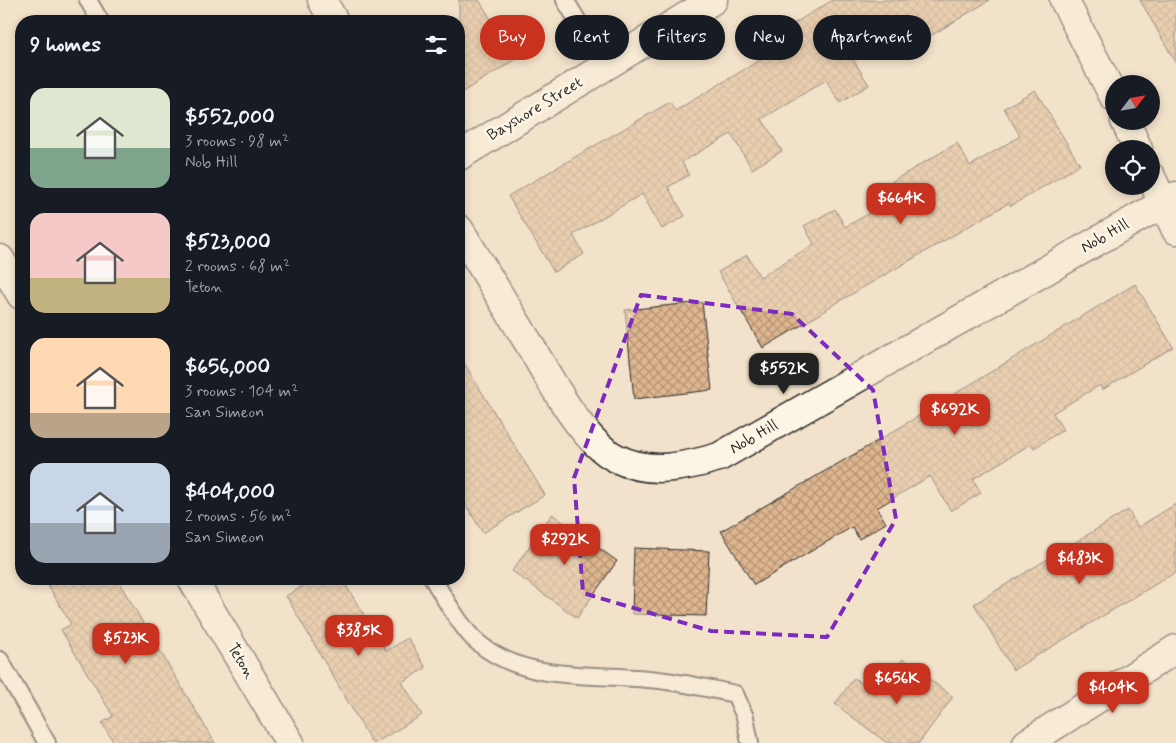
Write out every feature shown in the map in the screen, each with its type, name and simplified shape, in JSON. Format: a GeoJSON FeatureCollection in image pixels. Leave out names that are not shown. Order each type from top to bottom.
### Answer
{"type":"FeatureCollection","features":[{"type":"Feature","properties":{"kind":"street"},"geometry":{"type":"LineString","coordinates":[[322,0],[331,15]]}},
{"type":"Feature","properties":{"kind":"street","name":"Bayshore Street"},"geometry":{"type":"LineString","coordinates":[[465,152],[714,0]]}},
{"type":"Feature","properties":{"kind":"street"},"geometry":{"type":"LineString","coordinates":[[1064,0],[1105,80]]}},
{"type":"Feature","properties":{"kind":"street"},"geometry":{"type":"LineString","coordinates":[[1160,187],[1170,199],[1176,230]]}},
{"type":"Feature","properties":{"kind":"street","name":"Nob Hill"},"geometry":{"type":"LineString","coordinates":[[465,239],[556,388],[591,439],[615,458],[644,468],[691,466],[719,457],[1170,199]]}},
{"type":"Feature","properties":{"kind":"street"},"geometry":{"type":"LineString","coordinates":[[0,259],[15,285]]}},
{"type":"Feature","properties":{"kind":"street","name":"Teton"},"geometry":{"type":"LineString","coordinates":[[196,585],[290,743]]}},
{"type":"Feature","properties":{"kind":"street"},"geometry":{"type":"LineString","coordinates":[[1027,743],[1176,650]]}},
{"type":"Feature","properties":{"kind":"lane"},"geometry":{"type":"LineString","coordinates":[[88,0],[97,15]]}},
{"type":"Feature","properties":{"kind":"lane"},"geometry":{"type":"LineString","coordinates":[[565,0],[605,66]]}},
{"type":"Feature","properties":{"kind":"lane"},"geometry":{"type":"LineString","coordinates":[[437,585],[475,640],[497,656],[536,671],[591,677],[648,679],[734,694],[745,717],[750,743]]}},
{"type":"Feature","properties":{"kind":"lane"},"geometry":{"type":"LineString","coordinates":[[0,660],[47,743]]}},
{"type":"Feature","properties":{"kind":"highlighted area"},"geometry":{"type":"Polygon","coordinates":[[[641,295],[792,314],[873,390],[896,519],[827,637],[711,631],[583,593],[574,478],[641,295]]]}},
{"type":"Feature","properties":{"kind":"building"},"geometry":{"type":"Polygon","coordinates":[[[459,0],[479,0],[488,15],[480,15],[480,60],[515,60],[465,90],[465,15],[459,15],[459,0]]]}},
{"type":"Feature","properties":{"kind":"building"},"geometry":{"type":"Polygon","coordinates":[[[833,0],[990,0],[931,36],[931,15],[813,15],[813,60],[853,60],[869,85],[840,103],[826,80],[762,119],[782,151],[752,169],[731,134],[682,162],[689,175],[668,187],[685,216],[662,229],[642,194],[573,235],[584,254],[554,272],[508,196],[670,102],[675,111],[760,60],[803,60],[803,18],[833,0]]]}},
{"type":"Feature","properties":{"kind":"building"},"geometry":{"type":"Polygon","coordinates":[[[1140,0],[1176,0],[1176,63],[1140,0]]]}},
{"type":"Feature","properties":{"kind":"building"},"geometry":{"type":"Polygon","coordinates":[[[1035,90],[1080,165],[1011,206],[1009,203],[826,309],[763,348],[718,272],[747,255],[760,277],[814,244],[804,226],[835,209],[845,227],[900,196],[891,182],[957,143],[970,166],[1020,136],[1004,108],[1035,90]]]}},
{"type":"Feature","properties":{"kind":"building"},"geometry":{"type":"Polygon","coordinates":[[[1135,284],[1173,347],[1102,390],[1100,385],[1053,413],[1063,430],[1034,448],[1031,444],[973,479],[981,493],[951,511],[930,476],[877,508],[886,523],[859,539],[852,527],[754,585],[721,531],[879,440],[1135,284]]]}},
{"type":"Feature","properties":{"kind":"building"},"geometry":{"type":"Polygon","coordinates":[[[702,302],[712,390],[634,399],[625,310],[702,302]]]}},
{"type":"Feature","properties":{"kind":"building"},"geometry":{"type":"Polygon","coordinates":[[[465,365],[545,495],[483,533],[465,504],[465,365]]]}},
{"type":"Feature","properties":{"kind":"building"},"geometry":{"type":"Polygon","coordinates":[[[1176,504],[1176,572],[1013,670],[974,604],[1128,510],[1138,527],[1176,504]]]}},
{"type":"Feature","properties":{"kind":"building"},"geometry":{"type":"Polygon","coordinates":[[[552,514],[617,561],[577,618],[512,571],[552,514]]]}},
{"type":"Feature","properties":{"kind":"building"},"geometry":{"type":"Polygon","coordinates":[[[634,548],[709,551],[706,616],[632,614],[634,548]]]}},
{"type":"Feature","properties":{"kind":"building"},"geometry":{"type":"Polygon","coordinates":[[[48,585],[121,585],[215,743],[114,743],[102,723],[113,716],[61,630],[71,624],[48,585]]]}},
{"type":"Feature","properties":{"kind":"building"},"geometry":{"type":"Polygon","coordinates":[[[304,585],[346,585],[386,651],[408,638],[426,668],[402,682],[422,715],[372,743],[286,596],[304,585]]]}},
{"type":"Feature","properties":{"kind":"building"},"geometry":{"type":"Polygon","coordinates":[[[903,659],[953,697],[919,743],[887,743],[835,704],[854,678],[877,695],[903,659]]]}}]}
